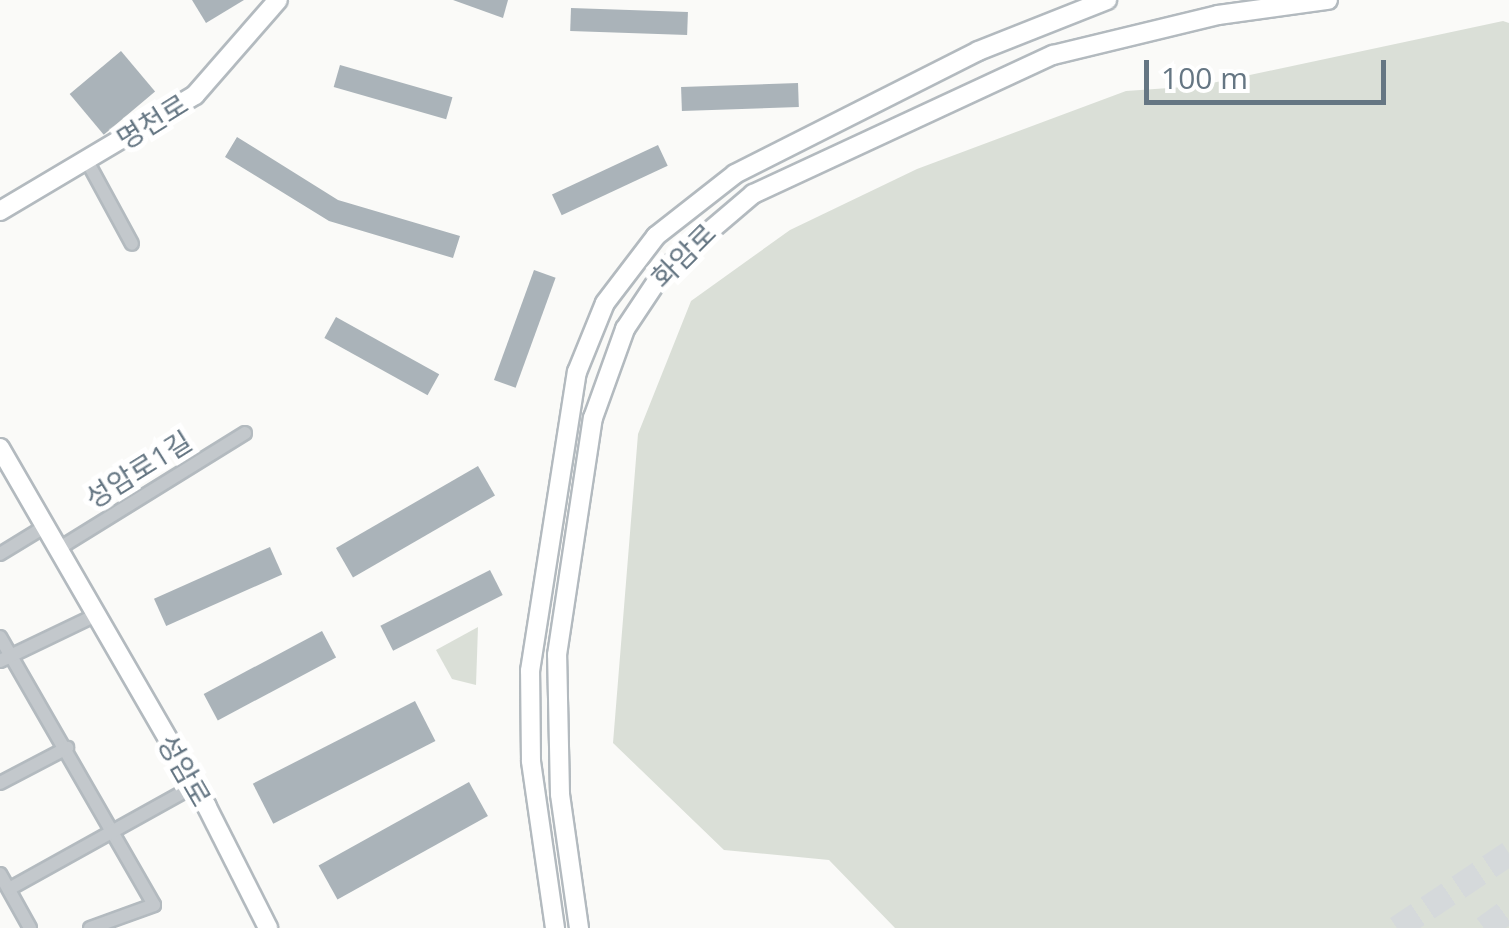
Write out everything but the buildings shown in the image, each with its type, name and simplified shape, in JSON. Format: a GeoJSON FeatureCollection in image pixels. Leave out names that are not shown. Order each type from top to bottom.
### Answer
{"type":"FeatureCollection","features":[{"type":"Feature","properties":{"kind":"main road","name":"명천로"},"geometry":{"type":"LineString","coordinates":[[0,211],[195,95],[278,0]]}},
{"type":"Feature","properties":{"kind":"main road","name":"화암로"},"geometry":{"type":"LineString","coordinates":[[555,928],[531,761],[530,671],[577,372],[605,303],[656,236],[735,174],[962,59],[1106,0]]}},
{"type":"Feature","properties":{"kind":"main road","name":"화암로"},"geometry":{"type":"LineString","coordinates":[[578,928],[560,794],[558,655],[592,418],[625,329],[665,269],[752,194],[1053,55],[1218,15],[1328,0]]}},
{"type":"Feature","properties":{"kind":"main road","name":"성암로"},"geometry":{"type":"LineString","coordinates":[[0,448],[194,786],[268,928]]}},
{"type":"Feature","properties":{"kind":"street"},"geometry":{"type":"LineString","coordinates":[[88,161],[132,244]]}},
{"type":"Feature","properties":{"kind":"street","name":"성암로1길"},"geometry":{"type":"LineString","coordinates":[[58,548],[245,434]]}},
{"type":"Feature","properties":{"kind":"street"},"geometry":{"type":"LineString","coordinates":[[0,554],[44,527]]}},
{"type":"Feature","properties":{"kind":"street"},"geometry":{"type":"LineString","coordinates":[[6,658],[96,615]]}},
{"type":"Feature","properties":{"kind":"street"},"geometry":{"type":"LineString","coordinates":[[0,637],[6,658],[66,748],[154,905],[90,928]]}},
{"type":"Feature","properties":{"kind":"street"},"geometry":{"type":"LineString","coordinates":[[0,782],[66,748]]}},
{"type":"Feature","properties":{"kind":"street"},"geometry":{"type":"LineString","coordinates":[[9,889],[194,786]]}},
{"type":"Feature","properties":{"kind":"street"},"geometry":{"type":"LineString","coordinates":[[0,874],[29,928]]}},
{"type":"Feature","properties":{"kind":"shaded area"},"geometry":{"type":"Polygon","coordinates":[[[1503,21],[1509,23],[1509,928],[895,928],[829,860],[724,850],[613,743],[638,434],[691,301],[790,230],[917,169],[1126,91],[1198,86],[1503,21]]]}},
{"type":"Feature","properties":{"kind":"shaded area"},"geometry":{"type":"Polygon","coordinates":[[[478,627],[476,685],[452,679],[436,650],[478,627]]]}},
{"type":"Feature","properties":{"kind":"tunnel"},"geometry":{"type":"LineString","coordinates":[[1397,928],[1509,853]]}},
{"type":"Feature","properties":{"kind":"tunnel"},"geometry":{"type":"LineString","coordinates":[[1484,928],[1509,910]]}}]}
